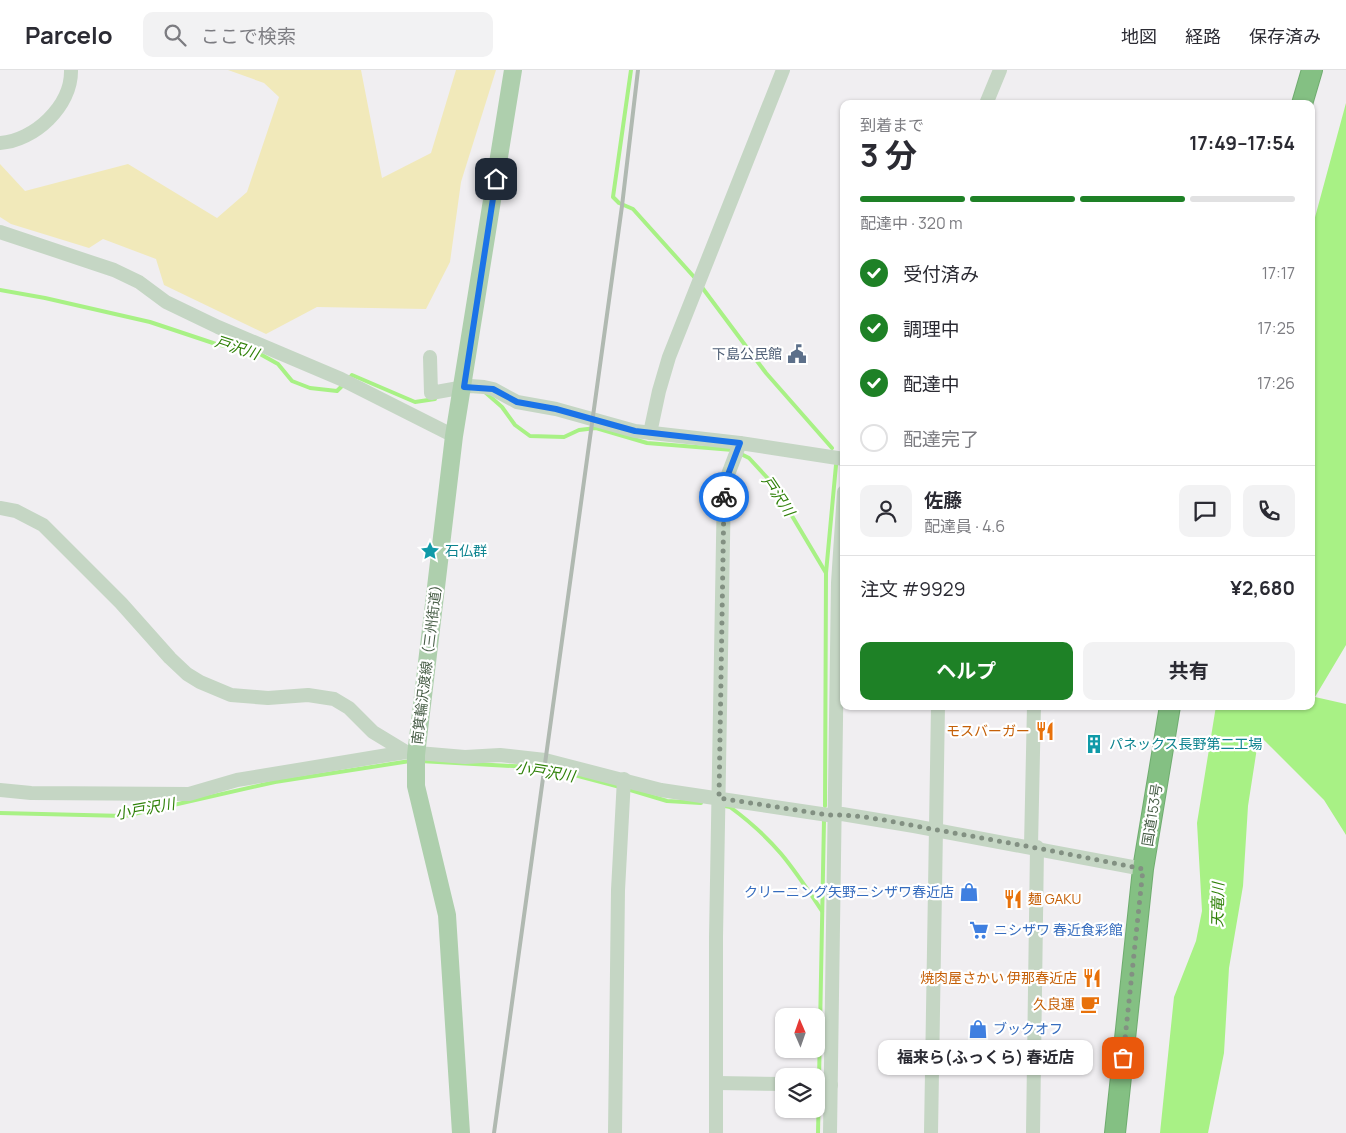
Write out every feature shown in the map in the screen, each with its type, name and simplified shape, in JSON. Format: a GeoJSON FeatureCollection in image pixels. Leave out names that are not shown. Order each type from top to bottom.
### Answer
{"type":"FeatureCollection","features":[{"type":"Feature","properties":{"kind":"highway"},"geometry":{"type":"LineString","coordinates":[[1303,100],[1312,70]]}},
{"type":"Feature","properties":{"kind":"highway","name":"国道153号"},"geometry":{"type":"LineString","coordinates":[[1115,1133],[1143,869],[1169,710]]}},
{"type":"Feature","properties":{"kind":"main road","name":"南箕輪沢渡線（三州街道）"},"geometry":{"type":"LineString","coordinates":[[461,1133],[447,915],[416,786],[414,756],[454,436],[464,387],[513,70]]}},
{"type":"Feature","properties":{"kind":"street"},"geometry":{"type":"LineString","coordinates":[[0,143],[12,142],[21,138],[41,127],[53,117],[67,88],[71,70]]}},
{"type":"Feature","properties":{"kind":"street"},"geometry":{"type":"LineString","coordinates":[[650,433],[658,390],[669,357],[783,70]]}},
{"type":"Feature","properties":{"kind":"street"},"geometry":{"type":"LineString","coordinates":[[989,100],[1000,70]]}},
{"type":"Feature","properties":{"kind":"street"},"geometry":{"type":"LineString","coordinates":[[0,232],[114,270],[139,282],[166,302],[218,327],[346,382],[454,436]]}},
{"type":"Feature","properties":{"kind":"street"},"geometry":{"type":"LineString","coordinates":[[430,357],[430,393],[464,387],[493,389],[517,402],[556,409],[635,431],[737,449],[840,459]]}},
{"type":"Feature","properties":{"kind":"street"},"geometry":{"type":"LineString","coordinates":[[716,1133],[718,804],[724,485],[737,449]]}},
{"type":"Feature","properties":{"kind":"street"},"geometry":{"type":"LineString","coordinates":[[0,508],[16,511],[43,525],[121,603],[170,658],[187,674],[200,682],[231,695],[268,698],[308,695],[334,699],[349,708],[373,732],[414,756]]}},
{"type":"Feature","properties":{"kind":"street"},"geometry":{"type":"LineString","coordinates":[[830,1133],[825,1084],[835,815],[840,553]]}},
{"type":"Feature","properties":{"kind":"street"},"geometry":{"type":"LineString","coordinates":[[931,1133],[938,710]]}},
{"type":"Feature","properties":{"kind":"street"},"geometry":{"type":"LineString","coordinates":[[1032,1133],[1034,710]]}},
{"type":"Feature","properties":{"kind":"street"},"geometry":{"type":"LineString","coordinates":[[0,790],[31,793],[189,794],[237,780],[414,756],[465,757],[500,755],[545,760],[623,785],[662,790],[718,804],[835,815],[842,814],[1034,846],[1143,869]]}},
{"type":"Feature","properties":{"kind":"street"},"geometry":{"type":"LineString","coordinates":[[615,1133],[618,890],[623,785]]}},
{"type":"Feature","properties":{"kind":"street"},"geometry":{"type":"LineString","coordinates":[[717,1083],[775,1084]]}},
{"type":"Feature","properties":{"kind":"shaded area"},"geometry":{"type":"Polygon","coordinates":[[[228,70],[361,70],[382,178],[431,153],[456,70],[496,70],[461,182],[450,262],[426,309],[317,307],[266,334],[164,285],[156,259],[103,239],[89,248],[11,224],[0,217],[0,164],[25,191],[128,164],[217,218],[247,192],[279,97],[264,83],[228,70]]]}},
{"type":"Feature","properties":{"kind":"water"},"geometry":{"type":"Polygon","coordinates":[[[1346,103],[1346,645],[1315,697],[1315,217],[1346,103]]]}},
{"type":"Feature","properties":{"kind":"water","name":"天竜川"},"geometry":{"type":"Polygon","coordinates":[[[1315,697],[1346,704],[1346,835],[1324,800],[1259,735],[1248,806],[1243,886],[1229,968],[1224,1053],[1208,1133],[1160,1133],[1174,997],[1196,941],[1202,911],[1197,823],[1215,710],[1315,710],[1315,697]]]}},
{"type":"Feature","properties":{"kind":"waterway"},"geometry":{"type":"LineString","coordinates":[[631,70],[613,197],[619,203],[633,209],[695,278]]}},
{"type":"Feature","properties":{"kind":"waterway"},"geometry":{"type":"LineString","coordinates":[[701,286],[766,373],[832,448]]}},
{"type":"Feature","properties":{"kind":"waterway","name":"戸沢川"},"geometry":{"type":"LineString","coordinates":[[0,290],[45,298],[150,322],[216,344],[260,354],[278,364],[292,381],[310,388],[337,391],[344,384]]}},
{"type":"Feature","properties":{"kind":"waterway","name":"戸沢川"},"geometry":{"type":"LineString","coordinates":[[349,379],[352,375],[415,402],[435,399]]}},
{"type":"Feature","properties":{"kind":"waterway","name":"戸沢川"},"geometry":{"type":"LineString","coordinates":[[486,393],[502,407],[515,425],[530,436],[564,437],[579,430],[596,428],[647,443],[733,450],[749,458],[773,484],[826,573]]}},
{"type":"Feature","properties":{"kind":"waterway","name":"戸沢川"},"geometry":{"type":"LineString","coordinates":[[825,806],[826,573],[836,465]]}},
{"type":"Feature","properties":{"kind":"waterway","name":"小戸沢川"},"geometry":{"type":"LineString","coordinates":[[0,813],[125,816],[275,782],[410,761]]}},
{"type":"Feature","properties":{"kind":"waterway","name":"小戸沢川"},"geometry":{"type":"LineString","coordinates":[[420,761],[529,767],[563,772],[620,787]]}},
{"type":"Feature","properties":{"kind":"waterway","name":"小戸沢川"},"geometry":{"type":"LineString","coordinates":[[627,789],[667,801],[701,803]]}},
{"type":"Feature","properties":{"kind":"waterway","name":"小戸沢川"},"geometry":{"type":"LineString","coordinates":[[725,806],[730,807],[746,819],[782,854],[822,911]]}},
{"type":"Feature","properties":{"kind":"waterway","name":"小戸沢川"},"geometry":{"type":"LineString","coordinates":[[819,1068],[824,820]]}},
{"type":"Feature","properties":{"kind":"waterway","name":"小戸沢川"},"geometry":{"type":"LineString","coordinates":[[818,1118],[818,1133]]}},
{"type":"Feature","properties":{"kind":"railway"},"geometry":{"type":"LineString","coordinates":[[494,1133],[622,206],[638,70]]}},
{"type":"Feature","properties":{"kind":"way so far"},"geometry":{"type":"LineString","coordinates":[[724,497],[719,798],[828,815],[842,814],[914,826],[1038,847],[1143,869],[1123,1058]]}},
{"type":"Feature","properties":{"kind":"place","name":"下島公民館"},"geometry":{"type":"Point","coordinates":[797,354]}},
{"type":"Feature","properties":{"kind":"place","name":"石仏群"},"geometry":{"type":"Point","coordinates":[430,551]}},
{"type":"Feature","properties":{"kind":"place","name":"モスバーガー"},"geometry":{"type":"Point","coordinates":[1045,731]}},
{"type":"Feature","properties":{"kind":"place","name":"パネックス長野第二工場"},"geometry":{"type":"Point","coordinates":[1094,744]}},
{"type":"Feature","properties":{"kind":"place","name":"クリーニング矢野ニシザワ春近店"},"geometry":{"type":"Point","coordinates":[969,892]}},
{"type":"Feature","properties":{"kind":"place","name":"麺 GAKU"},"geometry":{"type":"Point","coordinates":[1013,899]}},
{"type":"Feature","properties":{"kind":"place","name":"ニシザワ 春近食彩館"},"geometry":{"type":"Point","coordinates":[979,930]}},
{"type":"Feature","properties":{"kind":"place","name":"焼肉屋さかい 伊那春近店"},"geometry":{"type":"Point","coordinates":[1092,978]}},
{"type":"Feature","properties":{"kind":"place","name":"久良運"},"geometry":{"type":"Point","coordinates":[1090,1004]}},
{"type":"Feature","properties":{"kind":"place","name":"ブックオフ"},"geometry":{"type":"Point","coordinates":[978,1029]}},
{"type":"Feature","properties":{"kind":"place","name":"福来ら(ふっくら) 春近店"},"geometry":{"type":"Point","coordinates":[1123,1058]}},
{"type":"Feature","properties":{"kind":"route"},"geometry":{"type":"LineString","coordinates":[[496,179],[464,387],[493,389],[517,402],[556,409],[635,431],[740,443],[724,485],[724,497]]}}]}
